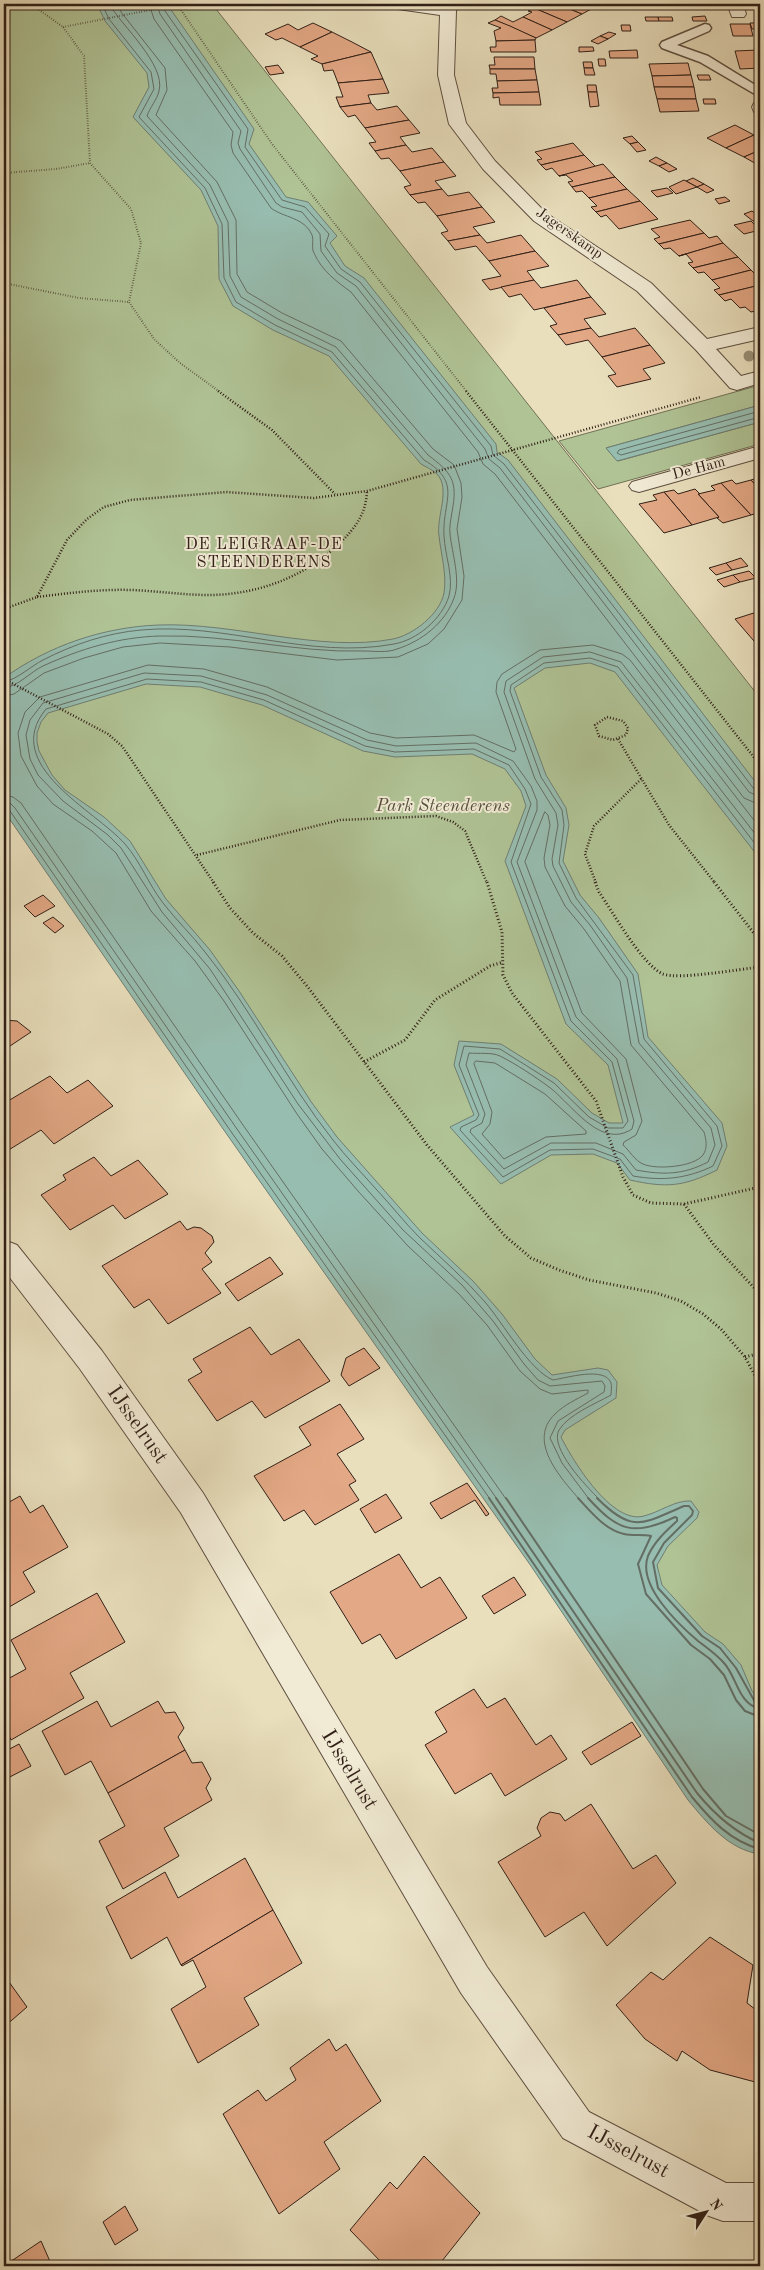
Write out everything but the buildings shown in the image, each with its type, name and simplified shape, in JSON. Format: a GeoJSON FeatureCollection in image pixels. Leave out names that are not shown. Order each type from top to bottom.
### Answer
{"type":"FeatureCollection","features":[{"type":"Feature","properties":{"kind":"street"},"geometry":{"type":"LineString","coordinates":[[398,4],[451,7]]}},
{"type":"Feature","properties":{"kind":"street","name":"Jagerskamp"},"geometry":{"type":"LineString","coordinates":[[451,7],[446,75],[458,124],[489,164],[540,217],[644,287],[703,346],[737,384]]}},
{"type":"Feature","properties":{"kind":"street"},"geometry":{"type":"LineString","coordinates":[[703,346],[760,333]]}},
{"type":"Feature","properties":{"kind":"street"},"geometry":{"type":"LineString","coordinates":[[737,384],[760,377]]}},
{"type":"Feature","properties":{"kind":"street","name":"De Ham"},"geometry":{"type":"LineString","coordinates":[[639,486],[760,452]]}},
{"type":"Feature","properties":{"kind":"street","name":"IJsselrust"},"geometry":{"type":"LineString","coordinates":[[4,1252],[7,1253],[92,1360],[192,1503],[474,1980],[576,2125],[723,2202],[760,2202]]}},
{"type":"Feature","properties":{"kind":"lane"},"geometry":{"type":"LineString","coordinates":[[704,28],[666,45],[704,59],[760,93]]}},
{"type":"Feature","properties":{"kind":"path"},"geometry":{"type":"LineString","coordinates":[[30,4],[63,26],[84,56],[90,163],[132,209],[141,243],[129,302],[154,339],[180,362],[272,430],[335,495]]}},
{"type":"Feature","properties":{"kind":"path"},"geometry":{"type":"LineString","coordinates":[[63,26],[179,4],[272,144],[760,766]]}},
{"type":"Feature","properties":{"kind":"path"},"geometry":{"type":"LineString","coordinates":[[4,173],[56,169],[90,163]]}},
{"type":"Feature","properties":{"kind":"path"},"geometry":{"type":"LineString","coordinates":[[4,283],[79,298],[129,302]]}},
{"type":"Feature","properties":{"kind":"path"},"geometry":{"type":"LineString","coordinates":[[37,598],[67,540],[87,519],[104,507],[130,500],[226,492],[314,498],[367,491],[725,390],[737,384]]}},
{"type":"Feature","properties":{"kind":"path"},"geometry":{"type":"LineString","coordinates":[[4,609],[37,598],[78,591],[121,590],[210,595],[246,591],[283,582],[309,570],[333,552],[359,523],[366,510],[367,491]]}},
{"type":"Feature","properties":{"kind":"path"},"geometry":{"type":"LineString","coordinates":[[4,679],[108,734],[122,746],[230,908],[253,933],[282,956],[471,1198],[505,1236],[531,1258],[589,1280],[656,1293],[681,1301],[703,1314],[721,1329],[745,1357],[760,1385]]}},
{"type":"Feature","properties":{"kind":"path"},"geometry":{"type":"LineString","coordinates":[[607,717],[623,721],[628,731],[618,739],[599,736],[594,729],[595,725],[607,717]]}},
{"type":"Feature","properties":{"kind":"path"},"geometry":{"type":"LineString","coordinates":[[618,739],[669,825],[760,941]]}},
{"type":"Feature","properties":{"kind":"path"},"geometry":{"type":"LineString","coordinates":[[642,778],[594,826],[585,854],[599,892],[647,962],[664,974],[681,976],[760,967]]}},
{"type":"Feature","properties":{"kind":"path"},"geometry":{"type":"LineString","coordinates":[[197,856],[340,820],[436,816],[453,822],[465,831],[487,882],[502,932],[503,974],[512,993],[596,1101],[623,1177],[633,1195],[651,1203],[684,1204],[760,1187]]}},
{"type":"Feature","properties":{"kind":"path"},"geometry":{"type":"LineString","coordinates":[[364,1062],[405,1040],[436,1000],[490,966],[503,962]]}},
{"type":"Feature","properties":{"kind":"path"},"geometry":{"type":"LineString","coordinates":[[684,1204],[714,1245],[760,1294]]}},
{"type":"Feature","properties":{"kind":"path"},"geometry":{"type":"LineString","coordinates":[[745,1357],[760,1352]]}},
{"type":"Feature","properties":{"kind":"green space","name":"Park Steenderens"},"geometry":{"type":"Polygon","coordinates":[[[4,4],[212,4],[760,698],[760,1785],[16,745],[4,703],[4,4]]]}},
{"type":"Feature","properties":{"kind":"green space"},"geometry":{"type":"Polygon","coordinates":[[[760,385],[760,405],[606,448],[618,461],[760,422],[760,444],[598,489],[559,441],[760,385]]]}},
{"type":"Feature","properties":{"kind":"water"},"geometry":{"type":"Polygon","coordinates":[[[97,4],[167,4],[254,129],[249,144],[286,197],[308,202],[337,236],[330,243],[345,266],[364,278],[496,444],[497,452],[508,460],[760,788],[760,859],[615,672],[590,663],[545,668],[514,688],[546,775],[566,808],[569,825],[563,861],[580,895],[599,918],[638,974],[648,1037],[722,1123],[727,1146],[717,1170],[684,1183],[664,1185],[630,1180],[617,1163],[593,1154],[551,1155],[501,1184],[450,1127],[474,1115],[454,1065],[459,1041],[501,1044],[557,1079],[592,1113],[609,1123],[623,1123],[608,1065],[566,1024],[505,861],[526,806],[521,791],[505,769],[472,754],[395,757],[363,751],[262,705],[200,687],[146,684],[48,713],[41,722],[37,733],[39,751],[52,775],[65,790],[104,817],[130,841],[166,899],[210,950],[312,1103],[337,1137],[422,1233],[473,1281],[502,1314],[535,1359],[552,1375],[598,1368],[608,1370],[617,1382],[616,1398],[565,1430],[561,1437],[584,1475],[595,1489],[619,1511],[632,1516],[644,1516],[679,1502],[691,1501],[699,1512],[697,1518],[668,1546],[657,1565],[662,1585],[705,1632],[723,1644],[741,1665],[752,1691],[760,1700],[760,1854],[738,1847],[729,1841],[703,1818],[688,1800],[531,1566],[228,1136],[4,811],[4,678],[39,656],[97,634],[159,625],[188,625],[337,642],[393,639],[409,633],[431,616],[441,601],[445,586],[439,536],[443,495],[441,480],[437,474],[421,464],[329,356],[273,330],[233,306],[219,279],[218,226],[201,190],[133,117],[149,87],[147,73],[105,21],[97,4]]]}},
{"type":"Feature","properties":{"kind":"water"},"geometry":{"type":"Polygon","coordinates":[[[760,405],[760,422],[617,461],[606,448],[760,405]]]}},
{"type":"Feature","properties":{"kind":"district","name":"DE LEIGRAAF-DE STEENDERENS"},"geometry":{"type":"Point","coordinates":[264,554]}}]}
